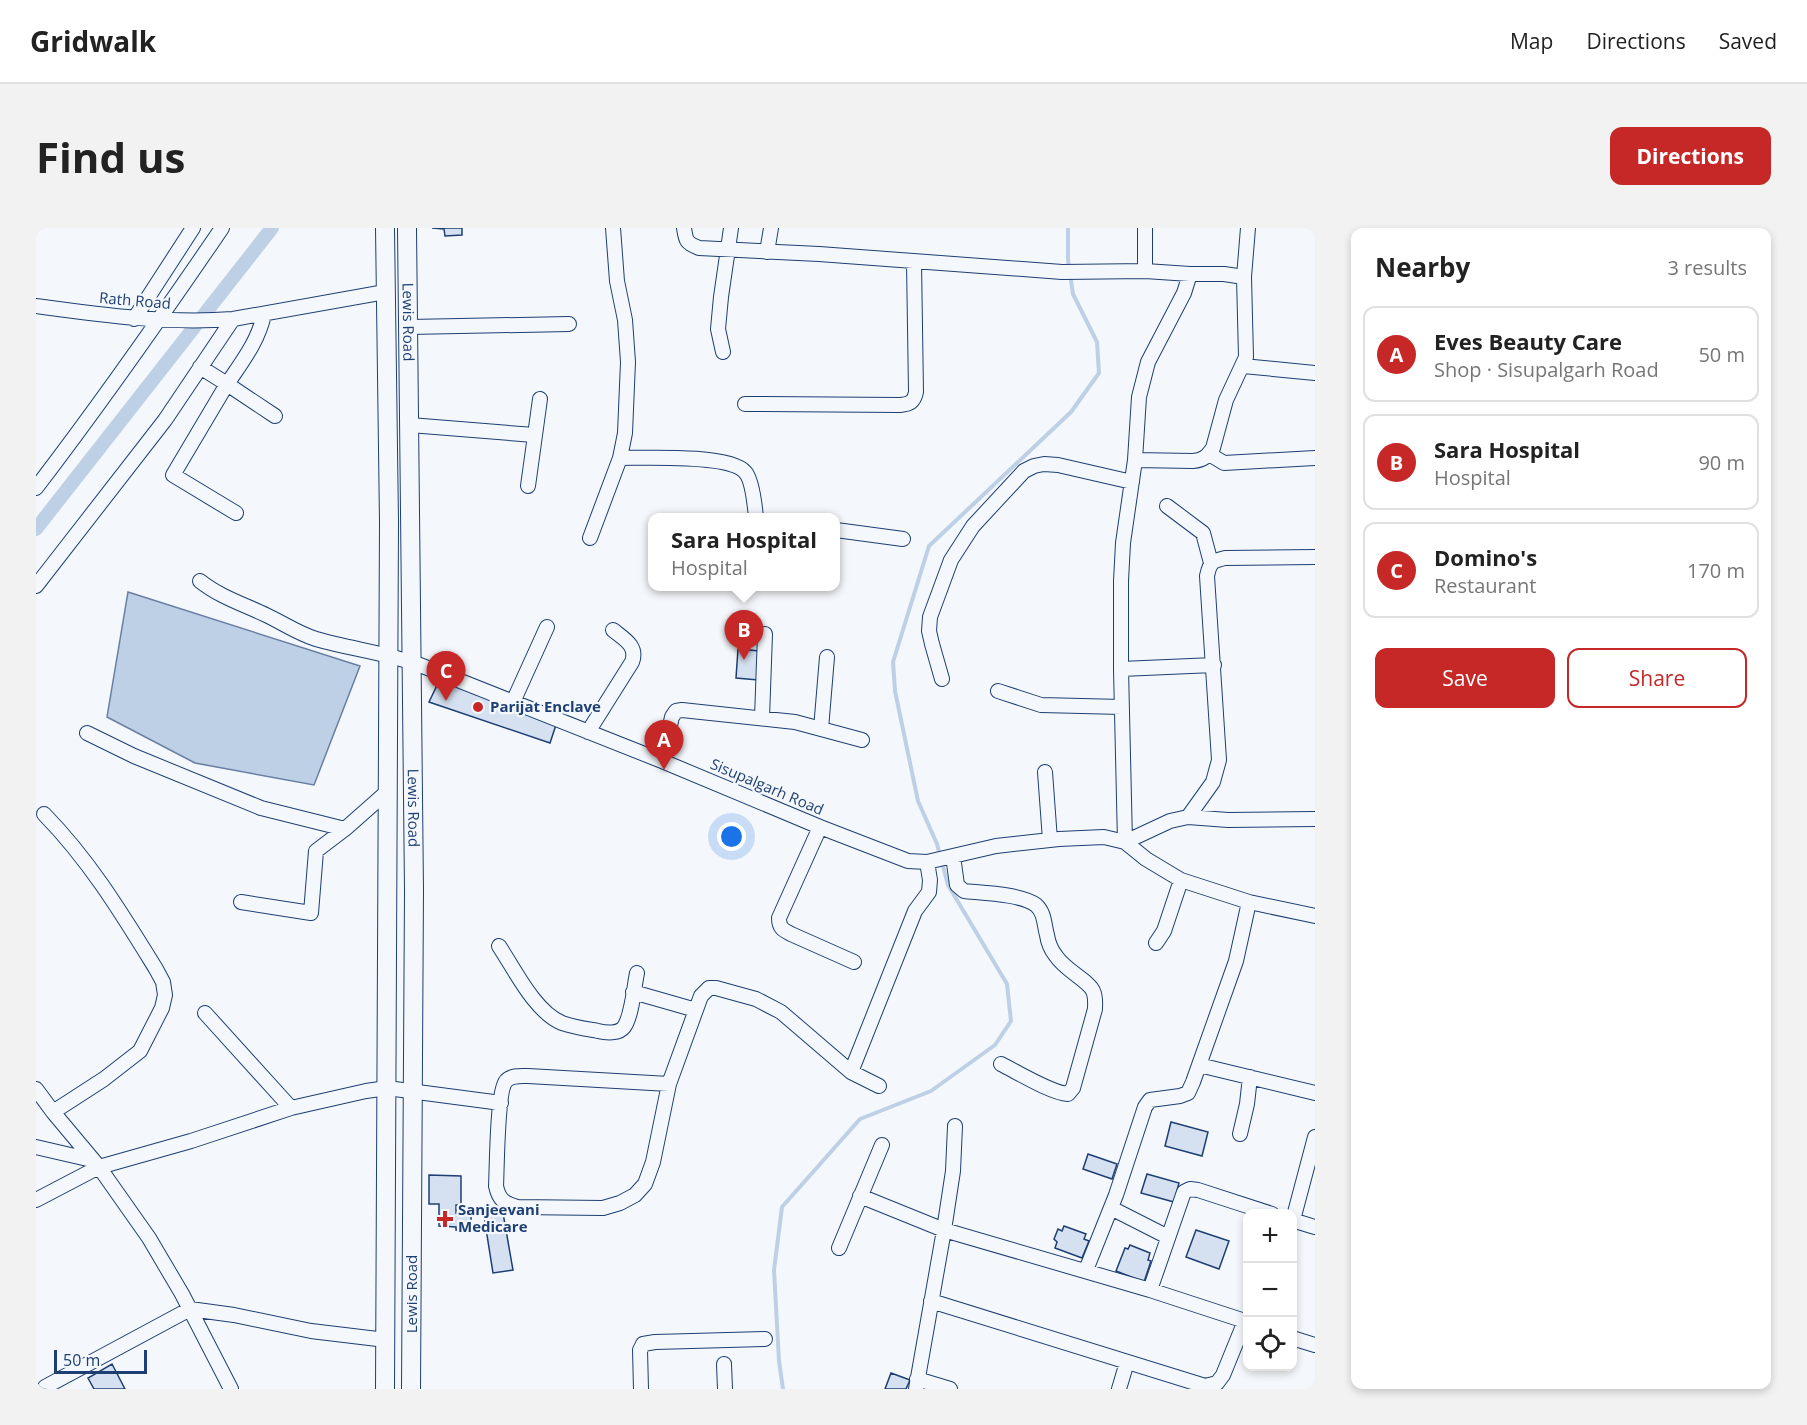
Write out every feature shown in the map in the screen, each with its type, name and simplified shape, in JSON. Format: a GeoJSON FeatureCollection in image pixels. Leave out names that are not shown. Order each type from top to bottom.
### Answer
{"type":"FeatureCollection","features":[{"type":"Feature","properties":{"kind":"main road","name":"Lewis Road"},"geometry":{"type":"LineString","coordinates":[[385,228],[388,413],[385,1389]]}},
{"type":"Feature","properties":{"kind":"main road","name":"Lewis Road"},"geometry":{"type":"LineString","coordinates":[[407,228],[414,903],[411,1389]]}},
{"type":"Feature","properties":{"kind":"main road"},"geometry":{"type":"LineString","coordinates":[[385,292],[408,291]]}},
{"type":"Feature","properties":{"kind":"street"},"geometry":{"type":"LineString","coordinates":[[134,319],[193,228]]}},
{"type":"Feature","properties":{"kind":"street"},"geometry":{"type":"LineString","coordinates":[[36,488],[87,422],[222,228]]}},
{"type":"Feature","properties":{"kind":"street"},"geometry":{"type":"LineString","coordinates":[[590,538],[620,458],[625,433],[628,362],[626,320],[617,281],[613,228]]}},
{"type":"Feature","properties":{"kind":"street"},"geometry":{"type":"LineString","coordinates":[[684,228],[686,240],[699,248],[819,254],[1062,272],[1145,271],[1224,274],[1244,278]]}},
{"type":"Feature","properties":{"kind":"street"},"geometry":{"type":"LineString","coordinates":[[723,352],[718,329],[732,228]]}},
{"type":"Feature","properties":{"kind":"street"},"geometry":{"type":"LineString","coordinates":[[767,252],[771,228]]}},
{"type":"Feature","properties":{"kind":"street"},"geometry":{"type":"LineString","coordinates":[[1145,228],[1145,271]]}},
{"type":"Feature","properties":{"kind":"street"},"geometry":{"type":"LineString","coordinates":[[1135,460],[1193,462],[1201,460],[1213,448],[1231,386],[1246,357],[1244,278],[1248,228]]}},
{"type":"Feature","properties":{"kind":"street"},"geometry":{"type":"LineString","coordinates":[[745,404],[900,405],[909,404],[915,399],[914,262]]}},
{"type":"Feature","properties":{"kind":"street"},"geometry":{"type":"LineString","coordinates":[[1125,842],[1121,581],[1123,543],[1135,460],[1139,397],[1148,362],[1184,293],[1190,274]]}},
{"type":"Feature","properties":{"kind":"street","name":"Rath Road"},"geometry":{"type":"LineString","coordinates":[[36,306],[134,319],[214,321],[385,292]]}},
{"type":"Feature","properties":{"kind":"street"},"geometry":{"type":"LineString","coordinates":[[236,513],[173,475],[261,329],[264,314]]}},
{"type":"Feature","properties":{"kind":"street"},"geometry":{"type":"LineString","coordinates":[[36,586],[165,420],[233,319]]}},
{"type":"Feature","properties":{"kind":"street"},"geometry":{"type":"LineString","coordinates":[[409,327],[569,324]]}},
{"type":"Feature","properties":{"kind":"street"},"geometry":{"type":"LineString","coordinates":[[1243,366],[1315,373]]}},
{"type":"Feature","properties":{"kind":"street"},"geometry":{"type":"LineString","coordinates":[[200,367],[275,416]]}},
{"type":"Feature","properties":{"kind":"street"},"geometry":{"type":"LineString","coordinates":[[528,486],[540,399]]}},
{"type":"Feature","properties":{"kind":"street"},"geometry":{"type":"LineString","coordinates":[[410,425],[534,435]]}},
{"type":"Feature","properties":{"kind":"street"},"geometry":{"type":"LineString","coordinates":[[1209,454],[1224,463],[1315,458]]}},
{"type":"Feature","properties":{"kind":"street"},"geometry":{"type":"LineString","coordinates":[[620,458],[692,459],[731,464],[746,472],[751,485],[755,513]]}},
{"type":"Feature","properties":{"kind":"street"},"geometry":{"type":"LineString","coordinates":[[942,680],[931,638],[930,617],[951,560],[973,526],[1024,471],[1044,464],[1058,465],[1132,482]]}},
{"type":"Feature","properties":{"kind":"street"},"geometry":{"type":"LineString","coordinates":[[1167,506],[1203,533],[1211,563],[1207,576],[1219,760],[1213,782],[1188,817]]}},
{"type":"Feature","properties":{"kind":"street"},"geometry":{"type":"LineString","coordinates":[[840,531],[903,539]]}},
{"type":"Feature","properties":{"kind":"street"},"geometry":{"type":"LineString","coordinates":[[1211,563],[1214,560],[1225,558],[1315,557]]}},
{"type":"Feature","properties":{"kind":"street","name":"Sisupalgarh Road"},"geometry":{"type":"LineString","coordinates":[[200,581],[212,591],[313,638],[412,662],[908,861],[930,861]]}},
{"type":"Feature","properties":{"kind":"street"},"geometry":{"type":"LineString","coordinates":[[513,702],[547,627]]}},
{"type":"Feature","properties":{"kind":"street"},"geometry":{"type":"LineString","coordinates":[[588,732],[635,656],[631,644],[613,630]]}},
{"type":"Feature","properties":{"kind":"street"},"geometry":{"type":"LineString","coordinates":[[762,718],[765,634]]}},
{"type":"Feature","properties":{"kind":"street"},"geometry":{"type":"LineString","coordinates":[[821,729],[827,657]]}},
{"type":"Feature","properties":{"kind":"street"},"geometry":{"type":"LineString","coordinates":[[1121,669],[1214,665]]}},
{"type":"Feature","properties":{"kind":"street"},"geometry":{"type":"LineString","coordinates":[[998,692],[1041,705],[1122,707]]}},
{"type":"Feature","properties":{"kind":"street"},"geometry":{"type":"LineString","coordinates":[[662,761],[672,717],[676,711],[689,710],[795,722],[862,740]]}},
{"type":"Feature","properties":{"kind":"street"},"geometry":{"type":"LineString","coordinates":[[87,733],[134,756],[261,807],[345,829]]}},
{"type":"Feature","properties":{"kind":"street"},"geometry":{"type":"LineString","coordinates":[[1045,772],[1050,840]]}},
{"type":"Feature","properties":{"kind":"street"},"geometry":{"type":"LineString","coordinates":[[241,902],[311,913],[316,851],[388,791]]}},
{"type":"Feature","properties":{"kind":"street"},"geometry":{"type":"LineString","coordinates":[[44,814],[67,838],[103,884],[156,969],[163,982],[165,995],[162,1008],[140,1051],[104,1079],[53,1112]]}},
{"type":"Feature","properties":{"kind":"street"},"geometry":{"type":"LineString","coordinates":[[1125,842],[1170,821],[1188,817],[1228,820],[1315,819]]}},
{"type":"Feature","properties":{"kind":"street"},"geometry":{"type":"LineString","coordinates":[[820,827],[779,918],[779,924],[782,929],[791,934],[854,962]]}},
{"type":"Feature","properties":{"kind":"street"},"geometry":{"type":"LineString","coordinates":[[850,1072],[915,911],[929,892],[930,861],[996,846],[1104,837],[1125,842],[1146,859],[1181,880],[1249,902],[1315,916]]}},
{"type":"Feature","properties":{"kind":"street"},"geometry":{"type":"LineString","coordinates":[[951,856],[957,885],[964,891],[1023,899],[1035,904],[1042,911],[1047,937],[1054,954],[1064,966],[1089,984],[1095,997],[1095,1009],[1073,1089],[1068,1094],[1062,1094],[1000,1064]]}},
{"type":"Feature","properties":{"kind":"street"},"geometry":{"type":"LineString","coordinates":[[1156,943],[1164,931],[1181,880]]}},
{"type":"Feature","properties":{"kind":"street"},"geometry":{"type":"LineString","coordinates":[[1086,1270],[1111,1208],[1145,1107],[1150,1100],[1188,1093],[1236,961],[1249,902]]}},
{"type":"Feature","properties":{"kind":"street"},"geometry":{"type":"LineString","coordinates":[[499,946],[536,1003],[550,1016],[563,1023],[605,1032],[617,1032],[624,1027],[637,973]]}},
{"type":"Feature","properties":{"kind":"street"},"geometry":{"type":"LineString","coordinates":[[669,1084],[514,1076],[507,1080],[503,1086],[501,1103],[496,1186],[499,1197],[505,1204],[517,1207],[603,1208],[635,1195],[645,1184],[653,1162],[669,1084],[701,996],[709,988],[756,999],[781,1012],[850,1072],[879,1086]]}},
{"type":"Feature","properties":{"kind":"street"},"geometry":{"type":"LineString","coordinates":[[633,992],[696,1010]]}},
{"type":"Feature","properties":{"kind":"street"},"geometry":{"type":"LineString","coordinates":[[205,1013],[291,1108]]}},
{"type":"Feature","properties":{"kind":"street"},"geometry":{"type":"LineString","coordinates":[[1199,1065],[1315,1093]]}},
{"type":"Feature","properties":{"kind":"street"},"geometry":{"type":"LineString","coordinates":[[1240,1134],[1251,1077]]}},
{"type":"Feature","properties":{"kind":"street"},"geometry":{"type":"LineString","coordinates":[[36,1200],[96,1163],[191,1141],[291,1108],[366,1091],[387,1088],[501,1103]]}},
{"type":"Feature","properties":{"kind":"street"},"geometry":{"type":"LineString","coordinates":[[36,1089],[96,1163],[149,1238],[190,1309],[231,1389]]}},
{"type":"Feature","properties":{"kind":"street"},"geometry":{"type":"LineString","coordinates":[[950,1389],[916,1384],[953,1171],[955,1126]]}},
{"type":"Feature","properties":{"kind":"street"},"geometry":{"type":"LineString","coordinates":[[1296,1209],[1315,1137]]}},
{"type":"Feature","properties":{"kind":"street"},"geometry":{"type":"LineString","coordinates":[[839,1248],[882,1145]]}},
{"type":"Feature","properties":{"kind":"street"},"geometry":{"type":"LineString","coordinates":[[36,1147],[96,1163]]}},
{"type":"Feature","properties":{"kind":"street"},"geometry":{"type":"LineString","coordinates":[[1150,1290],[1184,1192],[1190,1189],[1198,1190],[1257,1209]]}},
{"type":"Feature","properties":{"kind":"street"},"geometry":{"type":"LineString","coordinates":[[860,1196],[944,1230],[1086,1270],[1243,1321]]}},
{"type":"Feature","properties":{"kind":"street"},"geometry":{"type":"LineString","coordinates":[[1111,1208],[1168,1237]]}},
{"type":"Feature","properties":{"kind":"street"},"geometry":{"type":"LineString","coordinates":[[1297,1221],[1315,1227]]}},
{"type":"Feature","properties":{"kind":"street"},"geometry":{"type":"LineString","coordinates":[[931,1301],[1205,1386],[1217,1383],[1223,1375],[1243,1329]]}},
{"type":"Feature","properties":{"kind":"street"},"geometry":{"type":"LineString","coordinates":[[42,1384],[190,1309],[234,1315],[311,1331],[386,1340]]}},
{"type":"Feature","properties":{"kind":"street"},"geometry":{"type":"LineString","coordinates":[[641,1389],[640,1350],[643,1344],[765,1339]]}},
{"type":"Feature","properties":{"kind":"street"},"geometry":{"type":"LineString","coordinates":[[1297,1339],[1315,1345]]}},
{"type":"Feature","properties":{"kind":"street"},"geometry":{"type":"LineString","coordinates":[[1119,1389],[1127,1362]]}},
{"type":"Feature","properties":{"kind":"street"},"geometry":{"type":"LineString","coordinates":[[724,1364],[725,1389]]}},
{"type":"Feature","properties":{"kind":"water"},"geometry":{"type":"Polygon","coordinates":[[[128,592],[360,666],[314,785],[195,763],[107,717],[128,592]]]}},
{"type":"Feature","properties":{"kind":"building"},"geometry":{"type":"Polygon","coordinates":[[[432,228],[462,228],[462,235],[445,236],[444,229],[432,228]]]}},
{"type":"Feature","properties":{"kind":"building"},"geometry":{"type":"Polygon","coordinates":[[[738,649],[760,651],[758,680],[736,678],[738,649]]]}},
{"type":"Feature","properties":{"kind":"building","name":"Parijat Enclave"},"geometry":{"type":"Polygon","coordinates":[[[441,677],[556,725],[550,743],[429,702],[441,677]]]}},
{"type":"Feature","properties":{"kind":"building"},"geometry":{"type":"Polygon","coordinates":[[[1171,1122],[1208,1132],[1202,1156],[1165,1146],[1171,1122]]]}},
{"type":"Feature","properties":{"kind":"building"},"geometry":{"type":"Polygon","coordinates":[[[1088,1154],[1117,1164],[1112,1179],[1083,1169],[1088,1154]]]}},
{"type":"Feature","properties":{"kind":"building"},"geometry":{"type":"Polygon","coordinates":[[[1147,1174],[1179,1183],[1174,1202],[1141,1193],[1147,1174]]]}},
{"type":"Feature","properties":{"kind":"building"},"geometry":{"type":"Polygon","coordinates":[[[429,1175],[461,1176],[461,1205],[456,1205],[456,1213],[471,1213],[471,1231],[439,1226],[439,1204],[429,1204],[429,1175]]]}},
{"type":"Feature","properties":{"kind":"building"},"geometry":{"type":"Polygon","coordinates":[[[503,1213],[513,1270],[493,1273],[484,1216],[503,1213]]]}},
{"type":"Feature","properties":{"kind":"building"},"geometry":{"type":"Polygon","coordinates":[[[1064,1226],[1086,1234],[1084,1239],[1089,1241],[1082,1258],[1055,1248],[1057,1242],[1054,1239],[1058,1229],[1062,1231],[1064,1226]]]}},
{"type":"Feature","properties":{"kind":"building"},"geometry":{"type":"Polygon","coordinates":[[[1196,1230],[1229,1241],[1219,1269],[1186,1257],[1196,1230]]]}},
{"type":"Feature","properties":{"kind":"building"},"geometry":{"type":"Polygon","coordinates":[[[1130,1245],[1150,1253],[1148,1260],[1151,1261],[1144,1282],[1116,1271],[1125,1248],[1128,1249],[1130,1245]]]}},
{"type":"Feature","properties":{"kind":"building"},"geometry":{"type":"Polygon","coordinates":[[[112,1364],[125,1389],[94,1389],[88,1378],[112,1364]]]}},
{"type":"Feature","properties":{"kind":"building"},"geometry":{"type":"Polygon","coordinates":[[[891,1373],[910,1380],[906,1389],[885,1389],[891,1373]]]}},
{"type":"Feature","properties":{"kind":"waterway"},"geometry":{"type":"LineString","coordinates":[[36,529],[272,228]]}},
{"type":"Feature","properties":{"kind":"waterway"},"geometry":{"type":"LineString","coordinates":[[783,1389],[779,1361],[774,1270],[782,1207],[860,1119],[931,1091],[995,1045],[1011,1021],[1007,984],[948,885],[937,844],[918,801],[895,691],[893,662],[929,546],[1071,412],[1099,373],[1097,342],[1073,294],[1068,260],[1068,228]]}},
{"type":"Feature","properties":{"kind":"place","name":"Sara Hospital"},"geometry":{"type":"Point","coordinates":[744,660]}},
{"type":"Feature","properties":{"kind":"place","name":"Domino's"},"geometry":{"type":"Point","coordinates":[446,701]}},
{"type":"Feature","properties":{"kind":"place","name":"Parijat Enclave"},"geometry":{"type":"Point","coordinates":[478,707]}},
{"type":"Feature","properties":{"kind":"place","name":"Eves Beauty Care"},"geometry":{"type":"Point","coordinates":[664,770]}},
{"type":"Feature","properties":{"kind":"place","name":"Sanjeevani Medicare"},"geometry":{"type":"Point","coordinates":[445,1219]}}]}
